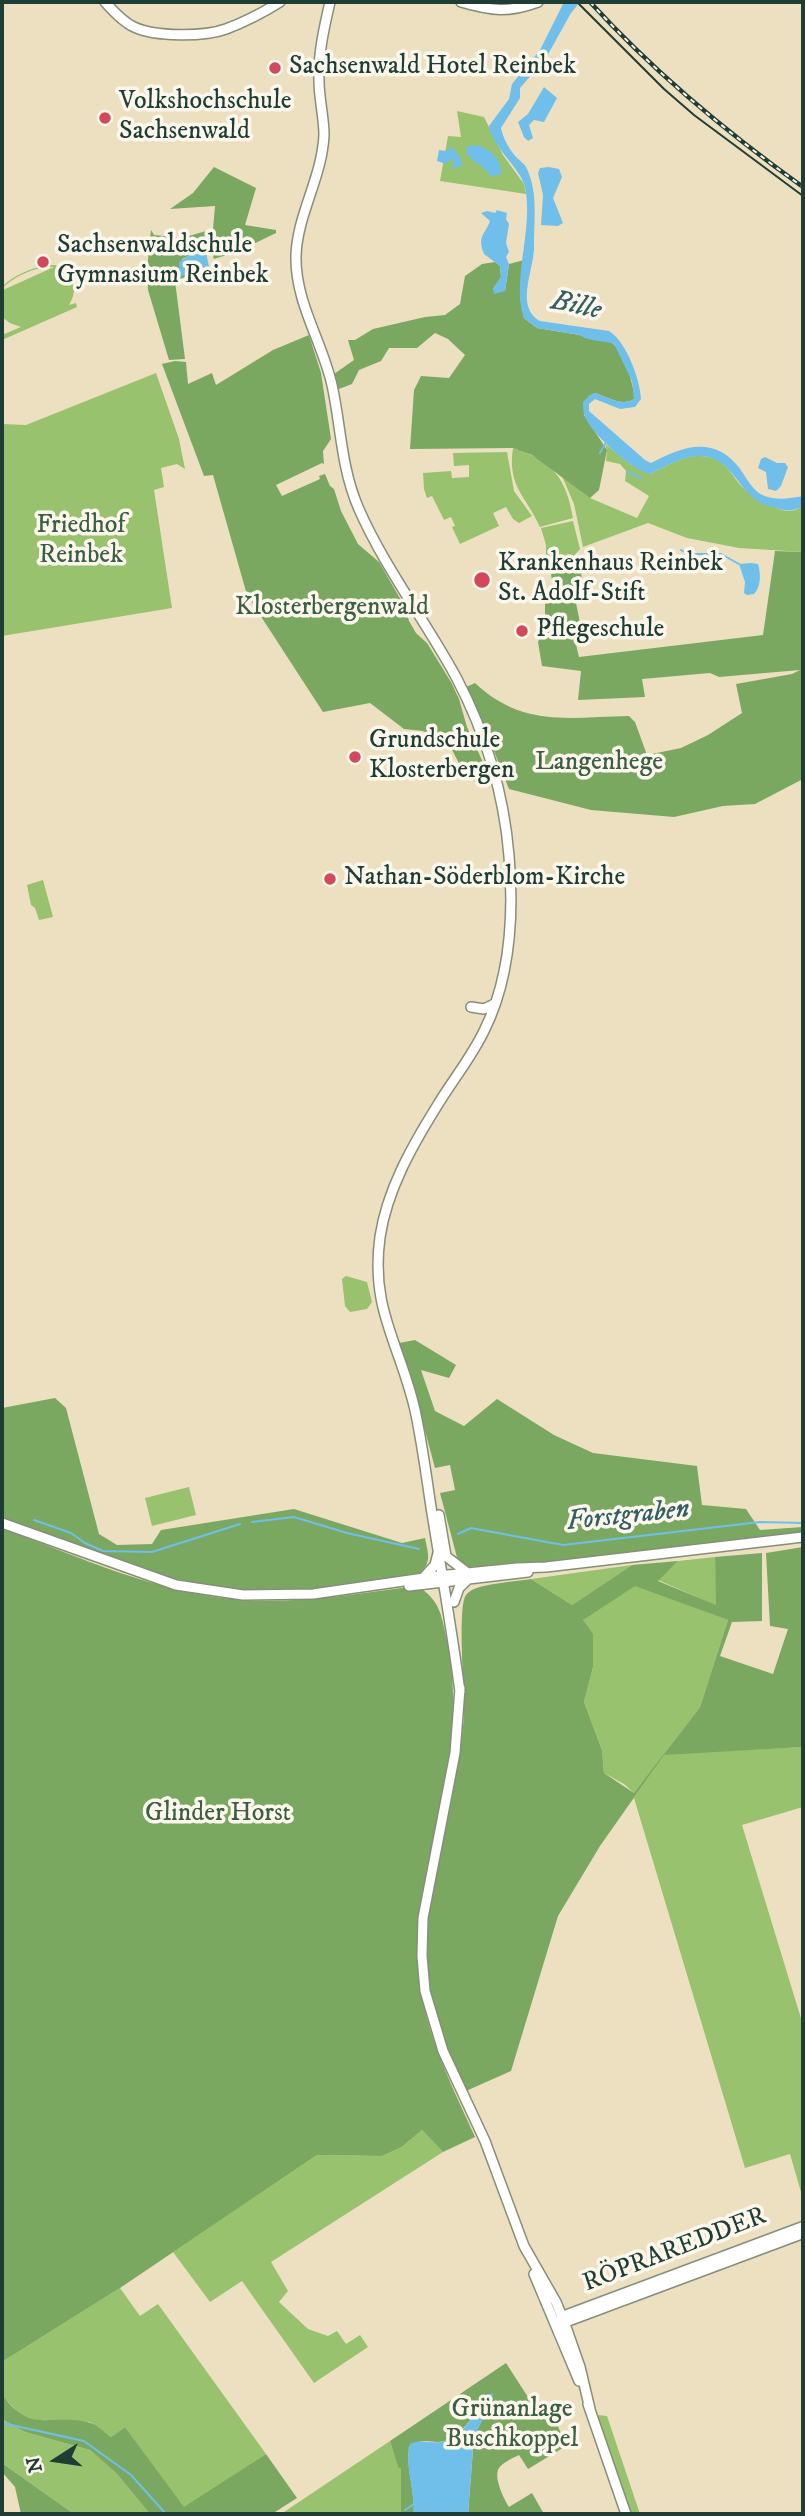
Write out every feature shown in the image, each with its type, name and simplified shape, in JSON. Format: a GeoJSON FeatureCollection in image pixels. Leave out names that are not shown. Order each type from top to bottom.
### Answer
{"type":"FeatureCollection","features":[{"type":"Feature","properties":{"kind":"main road"},"geometry":{"type":"LineString","coordinates":[[105,2],[131,26],[147,32],[174,34],[218,31],[280,2]]}},
{"type":"Feature","properties":{"kind":"main road"},"geometry":{"type":"LineString","coordinates":[[461,2],[504,11],[538,2]]}},
{"type":"Feature","properties":{"kind":"main road"},"geometry":{"type":"LineString","coordinates":[[328,4],[319,64],[324,133],[319,172],[302,222],[296,254],[299,286],[332,387],[343,460],[358,508],[457,679],[495,772],[509,855],[507,960],[496,1003],[482,1036],[406,1161],[390,1197],[379,1248],[378,1277],[383,1313],[412,1396],[461,1654],[455,1753],[426,1898],[422,1938],[423,1974],[437,2034],[487,2147],[529,2256],[580,2367],[590,2409],[626,2514]]}},
{"type":"Feature","properties":{"kind":"main road"},"geometry":{"type":"LineString","coordinates":[[471,1007],[484,1009],[496,1003]]}},
{"type":"Feature","properties":{"kind":"main road"},"geometry":{"type":"LineString","coordinates":[[429,1483],[436,1500],[447,1557],[447,1579]]}},
{"type":"Feature","properties":{"kind":"main road"},"geometry":{"type":"LineString","coordinates":[[2,1523],[176,1585],[243,1595],[313,1594],[421,1581],[518,1574],[546,1567],[803,1537]]}},
{"type":"Feature","properties":{"kind":"main road"},"geometry":{"type":"LineString","coordinates":[[421,1581],[435,1565],[439,1548]]}},
{"type":"Feature","properties":{"kind":"main road"},"geometry":{"type":"LineString","coordinates":[[447,1557],[468,1577]]}},
{"type":"Feature","properties":{"kind":"main road"},"geometry":{"type":"LineString","coordinates":[[451,1600],[468,1577]]}},
{"type":"Feature","properties":{"kind":"main road"},"geometry":{"type":"LineString","coordinates":[[421,1581],[451,1600]]}},
{"type":"Feature","properties":{"kind":"street","name":"RÖPRAREDDER"},"geometry":{"type":"LineString","coordinates":[[561,2322],[803,2226]]}},
{"type":"Feature","properties":{"kind":"street","name":"RÖPRAREDDER"},"geometry":{"type":"LineString","coordinates":[[561,2322],[803,2234]]}},
{"type":"Feature","properties":{"kind":"green space"},"geometry":{"type":"Polygon","coordinates":[[[457,111],[484,117],[503,155],[524,184],[526,194],[440,181],[448,136],[461,137],[457,111]]]}},
{"type":"Feature","properties":{"kind":"green space"},"geometry":{"type":"Polygon","coordinates":[[[214,167],[256,188],[245,225],[276,230],[276,233],[239,251],[214,259],[212,253],[196,253],[182,259],[189,274],[196,269],[201,271],[175,281],[185,359],[169,360],[148,290],[151,230],[154,235],[182,238],[213,229],[215,206],[170,209],[193,193],[214,167]]]}},
{"type":"Feature","properties":{"kind":"green space"},"geometry":{"type":"Polygon","coordinates":[[[524,260],[520,297],[524,318],[537,328],[612,343],[624,360],[630,377],[634,399],[625,402],[595,393],[589,396],[584,415],[607,450],[599,490],[590,498],[532,455],[513,448],[410,449],[414,390],[421,376],[449,378],[465,355],[448,339],[435,333],[417,348],[389,348],[381,361],[359,370],[352,384],[339,389],[334,374],[354,360],[348,340],[355,340],[373,329],[445,315],[460,304],[465,276],[482,264],[495,262],[500,266],[501,277],[493,289],[505,291],[509,264],[524,260]]]}},
{"type":"Feature","properties":{"kind":"green space"},"geometry":{"type":"Polygon","coordinates":[[[55,265],[67,272],[73,282],[74,293],[69,305],[76,303],[77,307],[2,340],[2,335],[21,327],[2,317],[3,290],[54,267],[26,273],[2,287],[13,278],[27,271],[42,266],[55,265]]]}},
{"type":"Feature","properties":{"kind":"green space","name":"Klosterbergenwald"},"geometry":{"type":"Polygon","coordinates":[[[309,335],[321,373],[331,439],[323,451],[324,464],[276,485],[282,496],[320,479],[319,476],[325,474],[358,544],[379,562],[405,607],[416,633],[427,643],[451,682],[467,727],[491,780],[475,782],[462,769],[451,748],[423,731],[404,729],[370,703],[323,712],[247,595],[213,475],[204,476],[162,364],[186,362],[188,384],[212,373],[216,385],[273,350],[309,335]]]}},
{"type":"Feature","properties":{"kind":"green space","name":"Friedhof Reinbek"},"geometry":{"type":"Polygon","coordinates":[[[156,373],[179,439],[185,469],[177,464],[161,468],[164,487],[154,490],[172,608],[2,636],[2,424],[26,425],[156,373]]]}},
{"type":"Feature","properties":{"kind":"green space"},"geometry":{"type":"Polygon","coordinates":[[[605,444],[630,464],[650,474],[690,457],[707,456],[722,463],[748,492],[762,501],[788,511],[803,506],[803,552],[739,548],[687,538],[648,523],[583,547],[574,504],[562,476],[590,498],[637,518],[649,496],[625,481],[626,471],[620,464],[606,461],[605,444]]]}},
{"type":"Feature","properties":{"kind":"green space"},"geometry":{"type":"Polygon","coordinates":[[[513,448],[538,459],[555,473],[566,492],[573,518],[540,527],[515,482],[513,448]]]}},
{"type":"Feature","properties":{"kind":"green space"},"geometry":{"type":"Polygon","coordinates":[[[507,452],[514,491],[532,516],[519,523],[513,519],[506,507],[493,513],[499,526],[460,544],[452,527],[455,526],[451,517],[444,520],[432,496],[427,498],[423,473],[451,471],[452,478],[469,477],[469,465],[454,466],[453,453],[507,452]]]}},
{"type":"Feature","properties":{"kind":"green space"},"geometry":{"type":"Polygon","coordinates":[[[573,521],[580,549],[567,563],[546,568],[546,545],[541,528],[573,521]]]}},
{"type":"Feature","properties":{"kind":"green space","name":"Langenhege"},"geometry":{"type":"Polygon","coordinates":[[[775,551],[803,552],[803,779],[755,804],[723,806],[674,817],[591,810],[509,789],[466,687],[475,683],[511,707],[529,713],[567,718],[629,716],[635,722],[647,755],[681,748],[708,735],[742,713],[736,684],[792,674],[800,670],[719,677],[710,673],[642,679],[645,697],[578,700],[581,671],[542,666],[538,642],[545,625],[545,604],[554,593],[551,574],[574,569],[581,571],[583,591],[574,593],[580,623],[572,628],[579,657],[763,635],[775,551]]]}},
{"type":"Feature","properties":{"kind":"green space"},"geometry":{"type":"Polygon","coordinates":[[[43,880],[53,917],[39,920],[35,908],[31,905],[27,885],[43,880]]]}},
{"type":"Feature","properties":{"kind":"green space"},"geometry":{"type":"Polygon","coordinates":[[[346,1276],[367,1282],[372,1302],[367,1309],[350,1312],[345,1306],[342,1279],[346,1276]]]}},
{"type":"Feature","properties":{"kind":"green space"},"geometry":{"type":"Polygon","coordinates":[[[415,1340],[456,1365],[449,1378],[421,1370],[435,1411],[464,1426],[497,1399],[554,1435],[593,1453],[697,1466],[702,1505],[746,1509],[760,1530],[803,1527],[803,1532],[543,1562],[469,1567],[459,1565],[440,1493],[455,1490],[450,1465],[435,1468],[399,1343],[415,1340]]]}},
{"type":"Feature","properties":{"kind":"green space"},"geometry":{"type":"Polygon","coordinates":[[[55,1398],[66,1408],[99,1534],[117,1545],[152,1544],[161,1530],[294,1509],[402,1543],[425,1538],[427,1564],[416,1576],[305,1590],[240,1590],[209,1586],[149,1571],[2,1518],[2,1408],[55,1398]]]}},
{"type":"Feature","properties":{"kind":"green space"},"geometry":{"type":"Polygon","coordinates":[[[189,1487],[196,1515],[152,1526],[145,1498],[189,1487]]]}},
{"type":"Feature","properties":{"kind":"green space","name":"Glinder Horst"},"geometry":{"type":"Polygon","coordinates":[[[2,1528],[120,1573],[211,1596],[242,1600],[286,1600],[418,1586],[436,1604],[447,1640],[451,1668],[452,1724],[446,1779],[420,1908],[417,1956],[429,2027],[475,2137],[443,2152],[422,2130],[402,2147],[382,2156],[317,2155],[120,2288],[2,2362],[2,1528]]]}},
{"type":"Feature","properties":{"kind":"green space"},"geometry":{"type":"Polygon","coordinates":[[[803,1547],[803,1747],[664,1755],[600,1846],[558,1916],[511,2071],[466,2091],[451,2059],[435,2011],[427,1959],[427,1929],[435,1869],[455,1777],[464,1717],[462,1616],[466,1595],[486,1585],[531,1579],[572,1605],[632,1565],[678,1561],[658,1581],[716,1605],[715,1557],[762,1553],[762,1621],[732,1622],[720,1656],[773,1674],[788,1629],[770,1626],[766,1553],[803,1547]],[[635,1586],[583,1620],[593,1634],[593,1667],[584,1702],[602,1750],[604,1773],[634,1793],[700,1707],[728,1620],[635,1586]]]}},
{"type":"Feature","properties":{"kind":"green space"},"geometry":{"type":"Polygon","coordinates":[[[715,1557],[717,1606],[658,1580],[678,1561],[715,1557]]]}},
{"type":"Feature","properties":{"kind":"green space"},"geometry":{"type":"Polygon","coordinates":[[[632,1565],[572,1605],[531,1579],[632,1565]]]}},
{"type":"Feature","properties":{"kind":"green space"},"geometry":{"type":"Polygon","coordinates":[[[635,1585],[728,1620],[700,1707],[664,1754],[803,1747],[803,1807],[742,1825],[803,2025],[803,2199],[790,2154],[745,2168],[634,1798],[656,1766],[634,1793],[604,1773],[602,1750],[584,1702],[593,1667],[583,1619],[635,1585]]]}},
{"type":"Feature","properties":{"kind":"green space"},"geometry":{"type":"Polygon","coordinates":[[[422,2130],[443,2152],[271,2262],[288,2291],[279,2302],[308,2329],[328,2336],[337,2331],[346,2344],[360,2335],[368,2347],[314,2383],[242,2281],[210,2302],[173,2252],[317,2155],[382,2156],[402,2147],[422,2130]]]}},
{"type":"Feature","properties":{"kind":"green space"},"geometry":{"type":"Polygon","coordinates":[[[120,2288],[140,2316],[158,2304],[266,2454],[184,2508],[125,2427],[111,2437],[90,2422],[36,2420],[20,2415],[2,2395],[2,2362],[120,2288]]]}},
{"type":"Feature","properties":{"kind":"green space","name":"Grünanlage Buschkoppel"},"geometry":{"type":"Polygon","coordinates":[[[506,2363],[537,2411],[549,2404],[566,2446],[528,2469],[519,2455],[499,2468],[497,2477],[509,2507],[532,2493],[544,2514],[468,2514],[474,2436],[491,2403],[486,2401],[454,2436],[442,2442],[425,2441],[409,2447],[414,2513],[401,2514],[401,2469],[390,2441],[506,2363]]]}},
{"type":"Feature","properties":{"kind":"green space"},"geometry":{"type":"Polygon","coordinates":[[[2,2394],[21,2414],[31,2418],[87,2422],[111,2437],[125,2427],[184,2507],[266,2454],[297,2498],[272,2514],[150,2514],[117,2474],[90,2450],[25,2432],[2,2419],[2,2394]]]}},
{"type":"Feature","properties":{"kind":"green space"},"geometry":{"type":"Polygon","coordinates":[[[597,2415],[607,2416],[640,2514],[631,2514],[597,2415]]]}},
{"type":"Feature","properties":{"kind":"green space"},"geometry":{"type":"Polygon","coordinates":[[[2,2419],[25,2432],[90,2450],[117,2474],[150,2514],[74,2514],[2,2463],[2,2419]]]}},
{"type":"Feature","properties":{"kind":"green space"},"geometry":{"type":"Polygon","coordinates":[[[390,2441],[401,2469],[401,2514],[281,2514],[390,2441]]]}},
{"type":"Feature","properties":{"kind":"green space"},"geometry":{"type":"Polygon","coordinates":[[[2,2463],[74,2514],[21,2514],[15,2487],[2,2472],[2,2463]]]}},
{"type":"Feature","properties":{"kind":"water"},"geometry":{"type":"Polygon","coordinates":[[[564,2],[580,2],[546,58],[520,88],[520,98],[501,128],[509,147],[526,167],[533,187],[534,245],[528,306],[540,321],[609,331],[621,343],[635,371],[641,399],[635,407],[620,409],[595,399],[589,404],[589,411],[645,460],[651,463],[695,447],[716,450],[736,464],[760,494],[780,499],[803,496],[803,506],[800,508],[784,510],[759,502],[724,465],[708,457],[685,458],[650,474],[632,465],[602,440],[587,422],[583,411],[583,402],[595,393],[620,402],[634,399],[632,381],[614,344],[537,328],[524,318],[520,288],[527,220],[525,187],[518,172],[496,143],[489,126],[509,99],[512,84],[540,50],[564,2]]]}},
{"type":"Feature","properties":{"kind":"water"},"geometry":{"type":"Polygon","coordinates":[[[544,87],[557,98],[544,122],[534,120],[529,125],[533,138],[528,141],[518,122],[528,114],[544,87]]]}},
{"type":"Feature","properties":{"kind":"water"},"geometry":{"type":"Polygon","coordinates":[[[451,147],[460,158],[462,166],[452,169],[452,159],[446,164],[437,161],[439,150],[447,151],[451,147]]]}},
{"type":"Feature","properties":{"kind":"water"},"geometry":{"type":"Polygon","coordinates":[[[467,147],[483,147],[497,158],[501,174],[491,177],[472,159],[466,152],[467,147]]]}},
{"type":"Feature","properties":{"kind":"water"},"geometry":{"type":"Polygon","coordinates":[[[540,168],[559,169],[562,177],[553,198],[563,223],[558,226],[541,225],[543,195],[538,173],[540,168]]]}},
{"type":"Feature","properties":{"kind":"water"},"geometry":{"type":"Polygon","coordinates":[[[497,210],[507,213],[509,224],[506,243],[509,252],[506,257],[509,264],[505,291],[494,294],[493,289],[501,277],[500,266],[484,254],[482,239],[490,221],[481,213],[495,213],[497,210]]]}},
{"type":"Feature","properties":{"kind":"water"},"geometry":{"type":"Polygon","coordinates":[[[190,250],[196,253],[206,252],[209,267],[201,271],[196,269],[180,277],[179,262],[188,256],[190,250]]]}},
{"type":"Feature","properties":{"kind":"water"},"geometry":{"type":"Polygon","coordinates":[[[765,457],[777,463],[785,463],[788,467],[781,486],[776,491],[768,489],[766,472],[758,468],[761,459],[765,457]]]}},
{"type":"Feature","properties":{"kind":"water"},"geometry":{"type":"Polygon","coordinates":[[[739,564],[758,564],[760,580],[754,594],[747,595],[744,593],[745,582],[739,564]]]}},
{"type":"Feature","properties":{"kind":"water"},"geometry":{"type":"Polygon","coordinates":[[[493,2393],[491,2403],[474,2436],[468,2514],[413,2514],[408,2462],[410,2444],[441,2442],[452,2438],[468,2424],[486,2401],[486,2396],[493,2393]]]}},
{"type":"Feature","properties":{"kind":"waterway"},"geometry":{"type":"LineString","coordinates":[[600,453],[605,444]]}},
{"type":"Feature","properties":{"kind":"waterway"},"geometry":{"type":"LineString","coordinates":[[627,472],[641,478]]}},
{"type":"Feature","properties":{"kind":"waterway"},"geometry":{"type":"LineString","coordinates":[[681,550],[688,554],[721,554],[739,564]]}},
{"type":"Feature","properties":{"kind":"waterway","name":"Forstgraben"},"geometry":{"type":"LineString","coordinates":[[252,1522],[294,1517],[347,1533],[419,1549]]}},
{"type":"Feature","properties":{"kind":"waterway","name":"Forstgraben"},"geometry":{"type":"LineString","coordinates":[[34,1520],[71,1533],[103,1551],[152,1552],[240,1524]]}},
{"type":"Feature","properties":{"kind":"waterway","name":"Forstgraben"},"geometry":{"type":"LineString","coordinates":[[458,1534],[471,1528],[563,1545],[760,1522],[803,1523]]}},
{"type":"Feature","properties":{"kind":"waterway"},"geometry":{"type":"LineString","coordinates":[[2,2423],[84,2441],[131,2475],[166,2514]]}},
{"type":"Feature","properties":{"kind":"waterway"},"geometry":{"type":"LineString","coordinates":[[405,2510],[414,2504]]}},
{"type":"Feature","properties":{"kind":"tram line"},"geometry":{"type":"LineString","coordinates":[[577,2],[664,89],[694,115],[803,196]]}},
{"type":"Feature","properties":{"kind":"railway"},"geometry":{"type":"LineString","coordinates":[[590,2],[639,53],[692,100],[746,145],[803,187]]}},
{"type":"Feature","properties":{"kind":"place","name":"Sachsenwald Hotel Reinbek"},"geometry":{"type":"Point","coordinates":[275,68]}},
{"type":"Feature","properties":{"kind":"place","name":"Volkshochschule Sachsenwald"},"geometry":{"type":"Point","coordinates":[105,118]}},
{"type":"Feature","properties":{"kind":"place","name":"Sachsenwaldschule Gymnasium Reinbek"},"geometry":{"type":"Point","coordinates":[43,262]}},
{"type":"Feature","properties":{"kind":"place","name":"Krankenhaus Reinbek St. Adolf-Stift"},"geometry":{"type":"Point","coordinates":[482,580]}},
{"type":"Feature","properties":{"kind":"place","name":"Pflegeschule"},"geometry":{"type":"Point","coordinates":[522,631]}},
{"type":"Feature","properties":{"kind":"place","name":"Grundschule Klosterbergen"},"geometry":{"type":"Point","coordinates":[355,757]}},
{"type":"Feature","properties":{"kind":"place","name":"Nathan-Söderblom-Kirche"},"geometry":{"type":"Point","coordinates":[330,879]}},
{"type":"Feature","properties":{"kind":"water label","name":"Bille"},"geometry":{"type":"Point","coordinates":[576,307]}}]}
